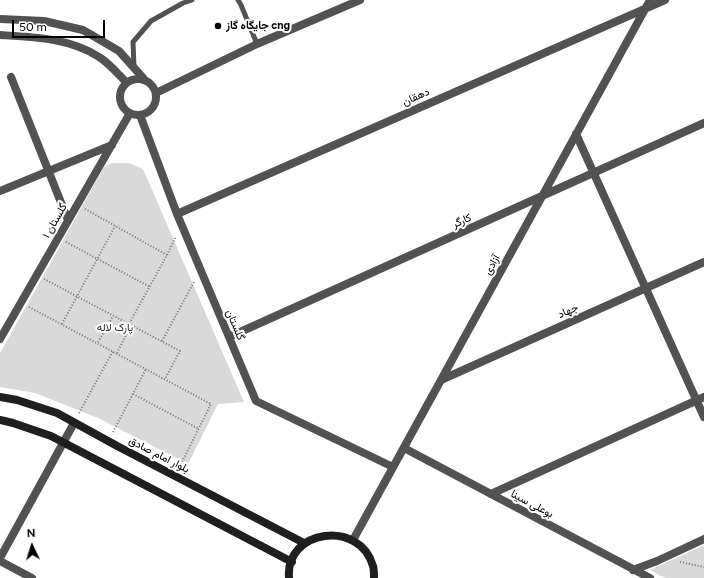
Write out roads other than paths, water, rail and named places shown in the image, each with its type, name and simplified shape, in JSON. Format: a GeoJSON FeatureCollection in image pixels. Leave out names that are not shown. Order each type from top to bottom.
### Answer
{"type":"FeatureCollection","features":[{"type":"Feature","properties":{"kind":"street"},"geometry":{"type":"LineString","coordinates":[[156,93],[257,44],[360,0]]}},
{"type":"Feature","properties":{"kind":"street","name":"آزادی"},"geometry":{"type":"LineString","coordinates":[[353,540],[650,0]]}},
{"type":"Feature","properties":{"kind":"street","name":"دهقان"},"geometry":{"type":"LineString","coordinates":[[177,214],[665,0]]}},
{"type":"Feature","properties":{"kind":"street"},"geometry":{"type":"LineString","coordinates":[[0,19],[44,21],[83,30],[119,51],[144,79],[152,84],[156,93],[155,103],[149,111],[140,115],[130,113],[123,107],[120,98],[121,89],[126,82],[135,78],[144,79]]}},
{"type":"Feature","properties":{"kind":"street"},"geometry":{"type":"LineString","coordinates":[[0,35],[40,37],[74,45],[100,57],[126,82]]}},
{"type":"Feature","properties":{"kind":"street"},"geometry":{"type":"LineString","coordinates":[[11,77],[68,220]]}},
{"type":"Feature","properties":{"kind":"street","name":"گلستان ۱"},"geometry":{"type":"LineString","coordinates":[[0,339],[130,113]]}},
{"type":"Feature","properties":{"kind":"street","name":"گلستان"},"geometry":{"type":"LineString","coordinates":[[140,115],[181,225],[256,401],[393,467]]}},
{"type":"Feature","properties":{"kind":"street","name":"کارگر"},"geometry":{"type":"LineString","coordinates":[[229,338],[704,123]]}},
{"type":"Feature","properties":{"kind":"street"},"geometry":{"type":"LineString","coordinates":[[576,134],[646,288],[700,398],[704,417]]}},
{"type":"Feature","properties":{"kind":"street"},"geometry":{"type":"LineString","coordinates":[[0,191],[112,145]]}},
{"type":"Feature","properties":{"kind":"street","name":"جهاد"},"geometry":{"type":"LineString","coordinates":[[441,380],[704,262]]}},
{"type":"Feature","properties":{"kind":"street","name":"بلوار امام صادق"},"geometry":{"type":"LineString","coordinates":[[0,397],[17,400],[57,413],[304,543]]}},
{"type":"Feature","properties":{"kind":"street"},"geometry":{"type":"LineString","coordinates":[[491,494],[700,398]]}},
{"type":"Feature","properties":{"kind":"street"},"geometry":{"type":"LineString","coordinates":[[0,420],[13,423],[64,442],[292,562]]}},
{"type":"Feature","properties":{"kind":"street"},"geometry":{"type":"LineString","coordinates":[[32,578],[0,559],[74,423]]}},
{"type":"Feature","properties":{"kind":"street","name":"بوعلی سینا"},"geometry":{"type":"LineString","coordinates":[[404,448],[650,578]]}},
{"type":"Feature","properties":{"kind":"street"},"geometry":{"type":"LineString","coordinates":[[289,578],[288,572],[294,556],[304,543],[320,536],[336,535],[353,540],[366,550],[373,566],[374,578]]}},
{"type":"Feature","properties":{"kind":"street"},"geometry":{"type":"LineString","coordinates":[[633,570],[657,561],[704,539]]}},
{"type":"Feature","properties":{"kind":"lane"},"geometry":{"type":"LineString","coordinates":[[134,68],[133,42],[151,21],[183,3],[192,0]]}},
{"type":"Feature","properties":{"kind":"lane"},"geometry":{"type":"LineString","coordinates":[[238,0],[257,44]]}},
{"type":"Feature","properties":{"kind":"place","name":"جایگاه گاز cng"},"geometry":{"type":"Point","coordinates":[218,26]}},
{"type":"Feature","properties":{"kind":"park label","name":"پارک لاله"},"geometry":{"type":"Point","coordinates":[115,328]}}]}
